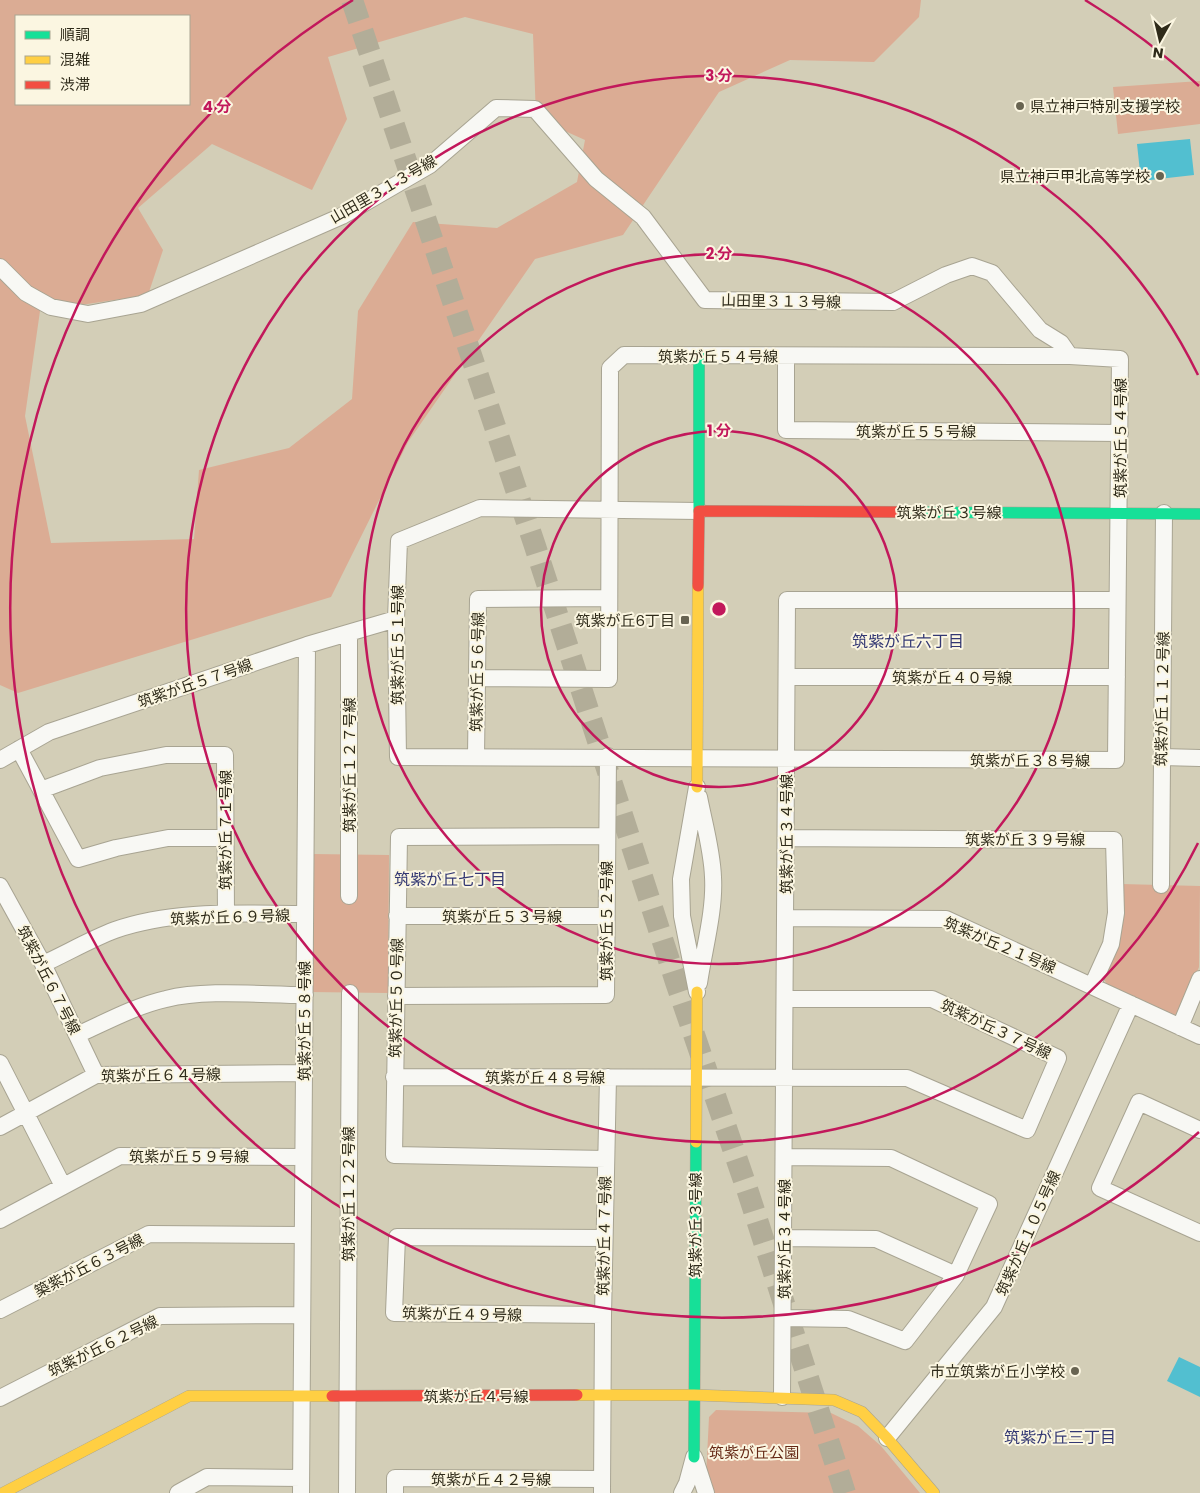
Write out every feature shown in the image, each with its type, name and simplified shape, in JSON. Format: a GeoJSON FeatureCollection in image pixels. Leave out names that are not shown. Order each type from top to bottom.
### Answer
{"type":"FeatureCollection","features":[{"type":"Feature","properties":{"kind":"street","name":"山田里３１３号線"},"geometry":{"type":"LineString","coordinates":[[0,267],[26,292],[51,307],[88,314],[141,304],[342,216],[430,165],[496,108],[535,109],[596,179],[643,217],[705,300],[893,302],[946,275],[972,266],[992,273],[1040,330],[1061,343],[1070,356]]}},
{"type":"Feature","properties":{"kind":"street","name":"筑紫が丘５４号線"},"geometry":{"type":"LineString","coordinates":[[477,678],[609,679],[610,368],[624,355],[786,357],[1070,356],[1120,359],[1120,513]]}},
{"type":"Feature","properties":{"kind":"street","name":"筑紫が丘３号線"},"geometry":{"type":"LineString","coordinates":[[682,1493],[687,1483],[694,1457],[697,992],[710,916],[713,879],[697,787],[696,756],[699,356]]}},
{"type":"Feature","properties":{"kind":"street","name":"筑紫が丘５５号線"},"geometry":{"type":"LineString","coordinates":[[786,357],[786,430],[1120,433]]}},
{"type":"Feature","properties":{"kind":"street","name":"筑紫が丘５１号線"},"geometry":{"type":"LineString","coordinates":[[696,756],[398,757],[396,619],[399,541],[480,508],[699,512]]}},
{"type":"Feature","properties":{"kind":"street","name":"筑紫が丘３号線"},"geometry":{"type":"LineString","coordinates":[[699,512],[1200,514]]}},
{"type":"Feature","properties":{"kind":"street","name":"筑紫が丘３８号線"},"geometry":{"type":"LineString","coordinates":[[696,756],[786,759],[1116,760],[1117,600],[1120,513]]}},
{"type":"Feature","properties":{"kind":"street","name":"筑紫が丘１１２号線"},"geometry":{"type":"LineString","coordinates":[[1161,885],[1164,513]]}},
{"type":"Feature","properties":{"kind":"street","name":"筑紫が丘５６号線"},"geometry":{"type":"LineString","coordinates":[[476,756],[478,599],[609,598]]}},
{"type":"Feature","properties":{"kind":"street","name":"筑紫が丘３４号線"},"geometry":{"type":"LineString","coordinates":[[782,1397],[787,600],[1117,600]]}},
{"type":"Feature","properties":{"kind":"street","name":"筑紫が丘５７号線"},"geometry":{"type":"LineString","coordinates":[[0,760],[49,732],[307,645],[396,619]]}},
{"type":"Feature","properties":{"kind":"street","name":"筑紫が丘１２７号線"},"geometry":{"type":"LineString","coordinates":[[348,896],[349,633]]}},
{"type":"Feature","properties":{"kind":"street","name":"筑紫が丘５８号線"},"geometry":{"type":"LineString","coordinates":[[301,1486],[307,645]]}},
{"type":"Feature","properties":{"kind":"street","name":"筑紫が丘４０号線"},"geometry":{"type":"LineString","coordinates":[[786,678],[1117,677]]}},
{"type":"Feature","properties":{"kind":"street"},"geometry":{"type":"LineString","coordinates":[[19,749],[78,859],[116,848],[168,838],[225,838]]}},
{"type":"Feature","properties":{"kind":"street","name":"筑紫が丘７１号線"},"geometry":{"type":"LineString","coordinates":[[41,790],[100,768],[166,755],[231,755],[225,838],[226,914]]}},
{"type":"Feature","properties":{"kind":"street","name":"筑紫が丘５２号線"},"geometry":{"type":"LineString","coordinates":[[396,996],[606,995],[608,756]]}},
{"type":"Feature","properties":{"kind":"street"},"geometry":{"type":"LineString","coordinates":[[1162,757],[1200,758]]}},
{"type":"Feature","properties":{"kind":"street","name":"筑紫が丘３号線"},"geometry":{"type":"LineString","coordinates":[[697,787],[681,879],[682,916],[697,992]]}},
{"type":"Feature","properties":{"kind":"street","name":"筑紫が丘５０号線"},"geometry":{"type":"LineString","coordinates":[[606,1159],[394,1155],[394,1077],[399,837],[607,836]]}},
{"type":"Feature","properties":{"kind":"street","name":"筑紫が丘３９号線"},"geometry":{"type":"LineString","coordinates":[[786,838],[1114,840],[1116,913],[1111,944],[1092,986]]}},
{"type":"Feature","properties":{"kind":"street","name":"筑紫が丘６７号線"},"geometry":{"type":"LineString","coordinates":[[0,886],[43,964],[96,1075]]}},
{"type":"Feature","properties":{"kind":"street","name":"筑紫が丘６９号線"},"geometry":{"type":"LineString","coordinates":[[43,964],[116,930],[167,918],[226,914],[305,914]]}},
{"type":"Feature","properties":{"kind":"street","name":"筑紫が丘５３号線"},"geometry":{"type":"LineString","coordinates":[[397,916],[606,916]]}},
{"type":"Feature","properties":{"kind":"street","name":"筑紫が丘２１号線"},"geometry":{"type":"LineString","coordinates":[[785,918],[946,919],[1200,1036]]}},
{"type":"Feature","properties":{"kind":"street"},"geometry":{"type":"LineString","coordinates":[[1180,1027],[1200,979]]}},
{"type":"Feature","properties":{"kind":"street","name":"筑紫が丘１２２号線"},"geometry":{"type":"LineString","coordinates":[[347,1493],[350,993]]}},
{"type":"Feature","properties":{"kind":"street"},"geometry":{"type":"LineString","coordinates":[[77,1035],[126,1012],[167,998],[203,994],[305,995]]}},
{"type":"Feature","properties":{"kind":"street","name":"筑紫が丘３７号線"},"geometry":{"type":"LineString","coordinates":[[696,1077],[907,1078],[1027,1130],[1058,1058],[932,999],[785,999]]}},
{"type":"Feature","properties":{"kind":"street","name":"筑紫が丘１０５号線"},"geometry":{"type":"LineString","coordinates":[[888,1438],[994,1307],[1131,1004]]}},
{"type":"Feature","properties":{"kind":"street"},"geometry":{"type":"LineString","coordinates":[[0,1063],[63,1186]]}},
{"type":"Feature","properties":{"kind":"street","name":"筑紫が丘６４号線"},"geometry":{"type":"LineString","coordinates":[[0,1127],[96,1075],[304,1073]]}},
{"type":"Feature","properties":{"kind":"street","name":"筑紫が丘４８号線"},"geometry":{"type":"LineString","coordinates":[[394,1077],[696,1077]]}},
{"type":"Feature","properties":{"kind":"street","name":"筑紫が丘４７号線"},"geometry":{"type":"LineString","coordinates":[[602,1486],[604,1238],[608,1077]]}},
{"type":"Feature","properties":{"kind":"street"},"geometry":{"type":"LineString","coordinates":[[1200,1130],[1139,1102],[1100,1188],[1200,1233]]}},
{"type":"Feature","properties":{"kind":"street","name":"筑紫が丘５９号線"},"geometry":{"type":"LineString","coordinates":[[0,1220],[120,1156],[304,1157]]}},
{"type":"Feature","properties":{"kind":"street"},"geometry":{"type":"LineString","coordinates":[[783,1318],[848,1318],[905,1342],[956,1275],[990,1204],[891,1158],[784,1157]]}},
{"type":"Feature","properties":{"kind":"street","name":"築紫が丘６３号線"},"geometry":{"type":"LineString","coordinates":[[0,1310],[149,1234],[302,1235]]}},
{"type":"Feature","properties":{"kind":"street","name":"筑紫が丘４９号線"},"geometry":{"type":"LineString","coordinates":[[603,1315],[394,1313],[397,1237],[604,1238]]}},
{"type":"Feature","properties":{"kind":"street"},"geometry":{"type":"LineString","coordinates":[[784,1238],[876,1238],[956,1275]]}},
{"type":"Feature","properties":{"kind":"street","name":"筑紫が丘６２号線"},"geometry":{"type":"LineString","coordinates":[[0,1398],[160,1316],[302,1316]]}},
{"type":"Feature","properties":{"kind":"street","name":"筑紫が丘４号線"},"geometry":{"type":"LineString","coordinates":[[3,1493],[189,1396],[694,1395],[834,1400],[862,1412],[888,1438],[934,1493]]}},
{"type":"Feature","properties":{"kind":"street","name":"筑紫が丘３号線"},"geometry":{"type":"LineString","coordinates":[[694,1457],[706,1493]]}},
{"type":"Feature","properties":{"kind":"street"},"geometry":{"type":"LineString","coordinates":[[178,1493],[208,1478],[301,1486]]}},
{"type":"Feature","properties":{"kind":"street","name":"筑紫が丘４２号線"},"geometry":{"type":"LineString","coordinates":[[394,1493],[395,1478],[602,1486]]}},
{"type":"Feature","properties":{"kind":"green space"},"geometry":{"type":"Polygon","coordinates":[[[0,0],[921,0],[919,17],[874,62],[790,60],[719,92],[623,235],[535,259],[408,442],[331,597],[18,693],[0,685],[0,0]],[[465,17],[328,57],[347,119],[312,190],[212,144],[138,208],[163,250],[148,295],[40,311],[25,416],[51,543],[194,539],[199,470],[289,448],[352,399],[358,311],[413,222],[497,228],[577,182],[585,140],[536,118],[533,34],[465,17]]]}},
{"type":"Feature","properties":{"kind":"green space"},"geometry":{"type":"Polygon","coordinates":[[[1200,81],[1200,124],[1118,134],[1113,87],[1200,81]]]}},
{"type":"Feature","properties":{"kind":"green space"},"geometry":{"type":"Polygon","coordinates":[[[312,854],[389,855],[388,993],[310,992],[312,854]]]}},
{"type":"Feature","properties":{"kind":"green space"},"geometry":{"type":"Polygon","coordinates":[[[1121,884],[1200,886],[1199,967],[1180,1013],[1172,1016],[1107,986],[1104,978],[1121,884]]]}},
{"type":"Feature","properties":{"kind":"green space","name":"筑紫が丘公園"},"geometry":{"type":"Polygon","coordinates":[[[716,1410],[831,1413],[858,1426],[881,1446],[920,1493],[714,1493],[706,1477],[709,1417],[716,1410]]]}},
{"type":"Feature","properties":{"kind":"water"},"geometry":{"type":"Polygon","coordinates":[[[1190,139],[1194,175],[1141,181],[1137,144],[1190,139]]]}},
{"type":"Feature","properties":{"kind":"water"},"geometry":{"type":"Polygon","coordinates":[[[1179,1357],[1200,1367],[1200,1397],[1167,1381],[1179,1357]]]}},
{"type":"Feature","properties":{"kind":"tunnel"},"geometry":{"type":"LineString","coordinates":[[352,0],[535,546],[676,982],[748,1192],[845,1493]]}},
{"type":"Feature","properties":{"kind":"traffic: fast"},"geometry":{"type":"LineString","coordinates":[[699,356],[699,511]]}},
{"type":"Feature","properties":{"kind":"traffic: fast"},"geometry":{"type":"LineString","coordinates":[[902,512],[1200,514]]}},
{"type":"Feature","properties":{"kind":"traffic: fast"},"geometry":{"type":"LineString","coordinates":[[694,1457],[696,1142]]}},
{"type":"Feature","properties":{"kind":"traffic: slow"},"geometry":{"type":"LineString","coordinates":[[697,787],[698,586]]}},
{"type":"Feature","properties":{"kind":"traffic: slow"},"geometry":{"type":"LineString","coordinates":[[696,1142],[697,992]]}},
{"type":"Feature","properties":{"kind":"traffic: slow"},"geometry":{"type":"LineString","coordinates":[[577,1395],[694,1395],[834,1400],[862,1412],[934,1493]]}},
{"type":"Feature","properties":{"kind":"traffic: slow"},"geometry":{"type":"LineString","coordinates":[[3,1493],[189,1396],[332,1396]]}},
{"type":"Feature","properties":{"kind":"traffic: jam"},"geometry":{"type":"LineString","coordinates":[[698,586],[699,511],[902,512]]}},
{"type":"Feature","properties":{"kind":"traffic: jam"},"geometry":{"type":"LineString","coordinates":[[332,1396],[577,1395]]}},
{"type":"Feature","properties":{"kind":"place","name":"県立神戸特別支援学校"},"geometry":{"type":"Point","coordinates":[1020,106]}},
{"type":"Feature","properties":{"kind":"place","name":"県立神戸甲北高等学校"},"geometry":{"type":"Point","coordinates":[1160,176]}},
{"type":"Feature","properties":{"kind":"place","name":"筑紫が丘6丁目"},"geometry":{"type":"Point","coordinates":[685,620]}},
{"type":"Feature","properties":{"kind":"place","name":"市立筑紫が丘小学校"},"geometry":{"type":"Point","coordinates":[1075,1371]}},
{"type":"Feature","properties":{"kind":"district","name":"筑紫が丘六丁目"},"geometry":{"type":"Point","coordinates":[908,641]}},
{"type":"Feature","properties":{"kind":"district","name":"筑紫が丘七丁目"},"geometry":{"type":"Point","coordinates":[450,879]}},
{"type":"Feature","properties":{"kind":"district","name":"筑紫が丘三丁目"},"geometry":{"type":"Point","coordinates":[1060,1437]}}]}
